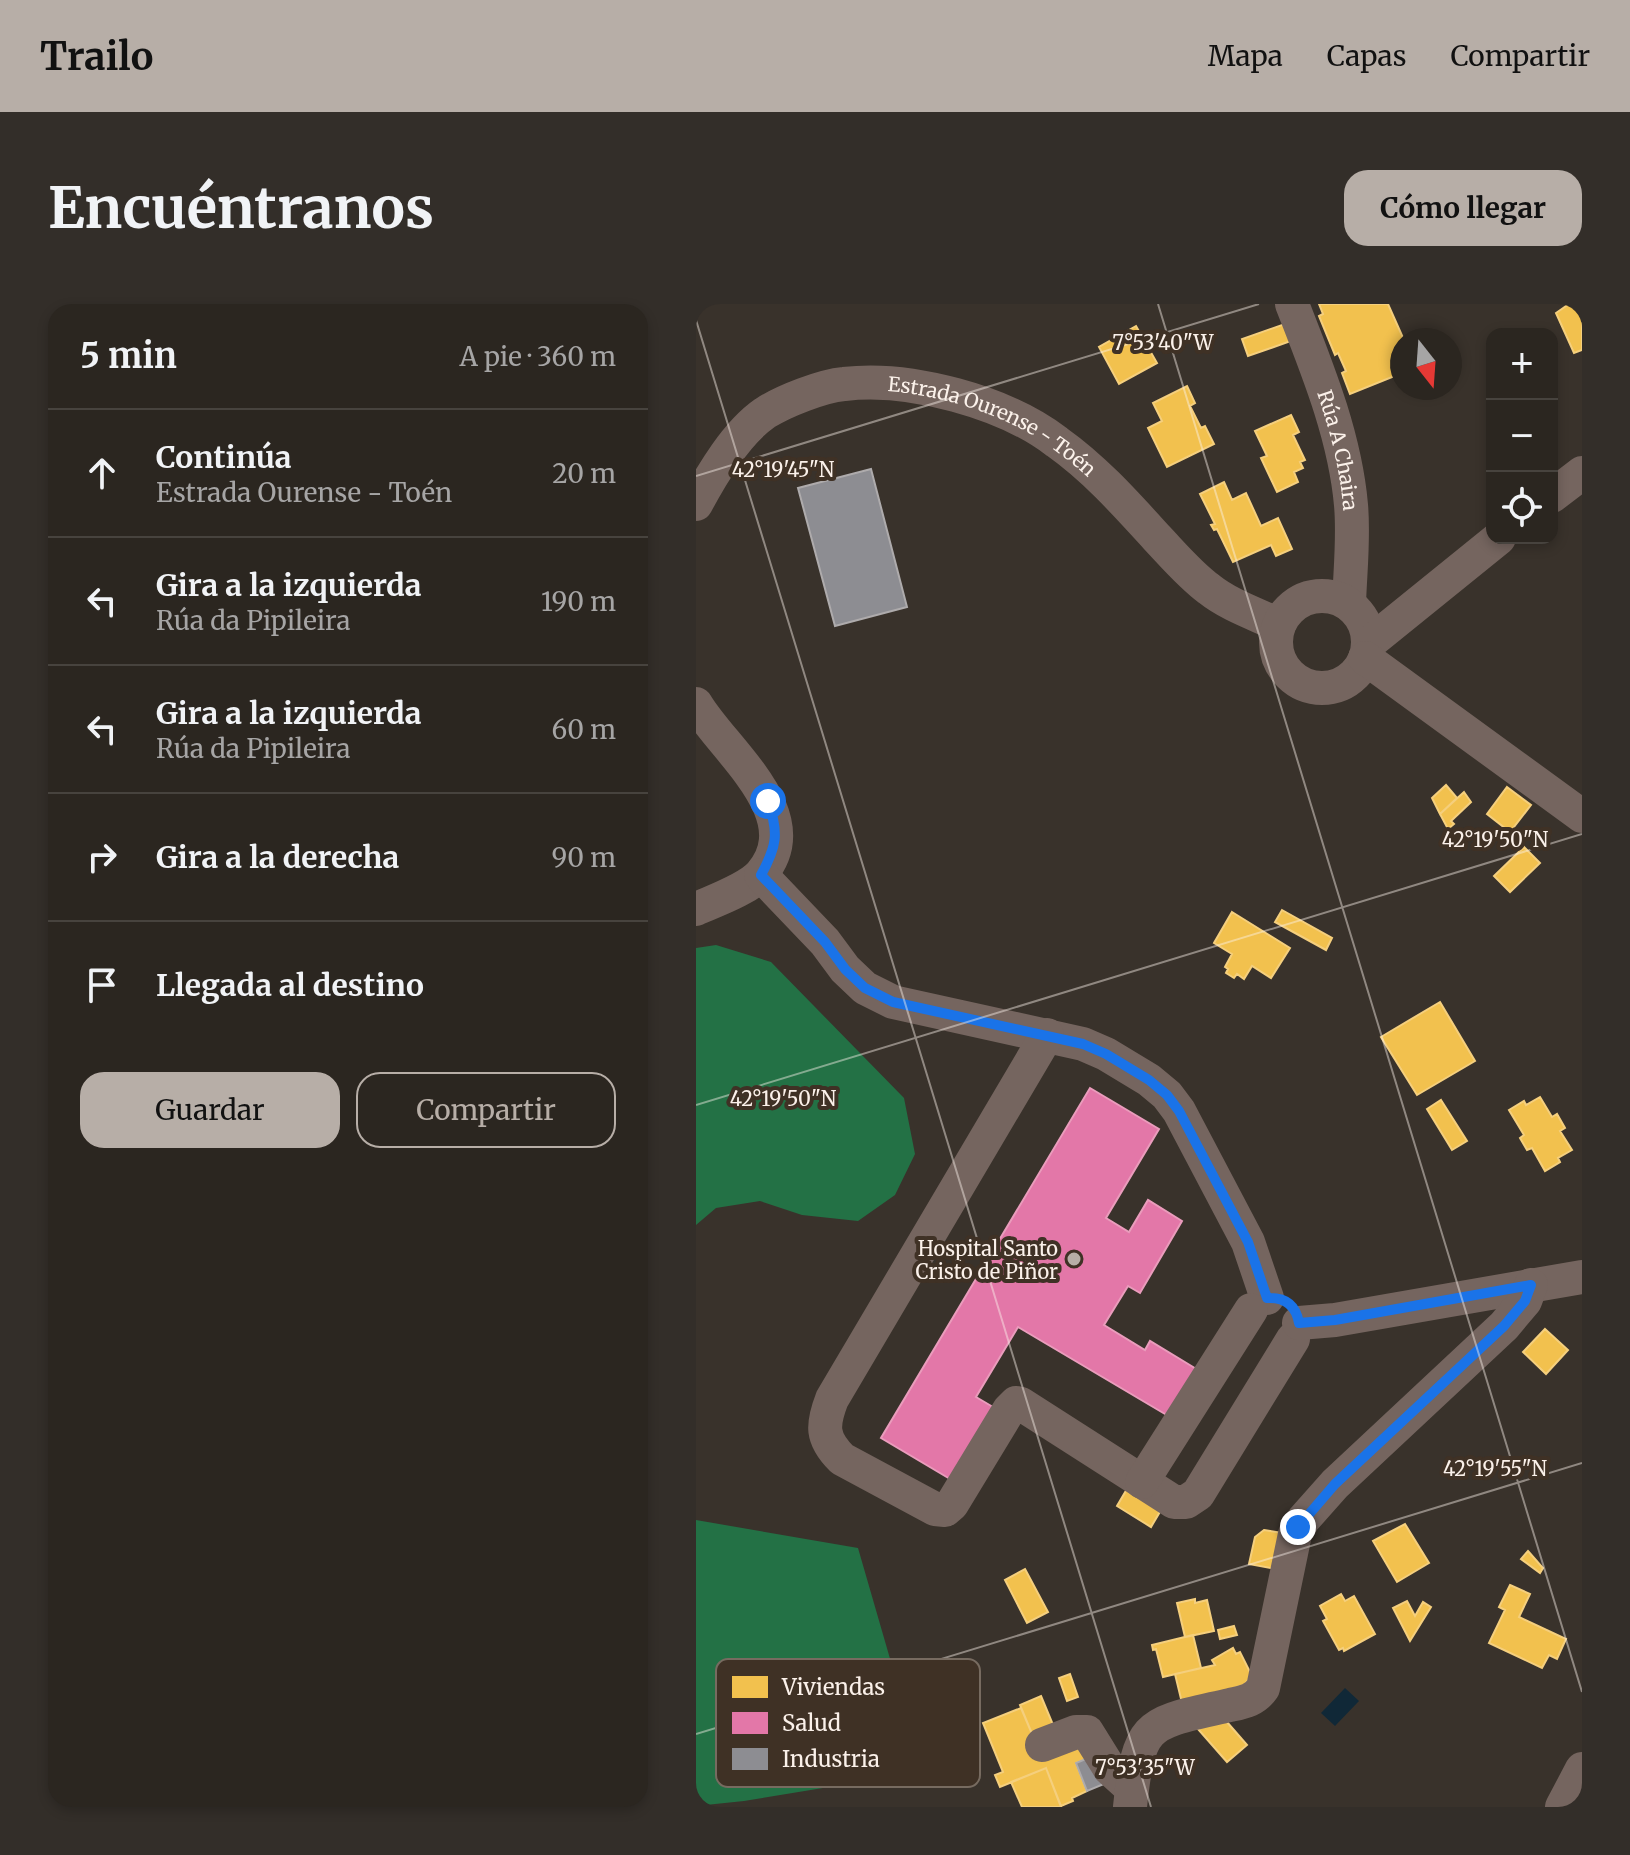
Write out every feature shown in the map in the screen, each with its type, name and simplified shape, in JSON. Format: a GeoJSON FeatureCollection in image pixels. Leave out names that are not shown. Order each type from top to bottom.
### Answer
{"type":"FeatureCollection","features":[{"type":"Feature","properties":{"kind":"street","name":"Rúa A Chaira"},"geometry":{"type":"LineString","coordinates":[[1292,304],[1317,369],[1347,474],[1351,506],[1349,604]]}},
{"type":"Feature","properties":{"kind":"street","name":"Estrada Ourense - Toén"},"geometry":{"type":"LineString","coordinates":[[696,504],[710,477],[735,443],[765,414],[808,394],[844,384],[928,389],[999,411],[1055,440],[1096,473],[1210,591],[1279,625]]}},
{"type":"Feature","properties":{"kind":"street"},"geometry":{"type":"LineString","coordinates":[[1558,491],[1582,473]]}},
{"type":"Feature","properties":{"kind":"street"},"geometry":{"type":"LineString","coordinates":[[1367,651],[1367,628],[1360,615],[1337,598],[1323,595],[1309,597],[1286,613],[1279,625],[1276,640],[1278,656],[1286,670],[1298,681],[1313,687],[1329,687],[1344,682],[1357,672],[1367,651],[1492,544]]}},
{"type":"Feature","properties":{"kind":"street"},"geometry":{"type":"LineString","coordinates":[[1367,651],[1582,816]]}},
{"type":"Feature","properties":{"kind":"street"},"geometry":{"type":"LineString","coordinates":[[696,704],[759,786],[775,821],[775,850],[761,875],[728,895],[696,909]]}},
{"type":"Feature","properties":{"kind":"street"},"geometry":{"type":"LineString","coordinates":[[761,875],[865,988],[893,1002],[1083,1044],[1106,1054],[1167,1095],[1189,1128],[1248,1242],[1259,1304]]}},
{"type":"Feature","properties":{"kind":"street"},"geometry":{"type":"LineString","coordinates":[[1047,1035],[832,1399],[825,1417],[825,1436],[842,1459],[935,1509],[945,1510],[952,1504],[1016,1403],[1021,1404],[1142,1482],[1174,1502],[1186,1502],[1198,1494],[1296,1331],[1294,1307],[1287,1301],[1280,1298],[1259,1304],[1142,1482]]}},
{"type":"Feature","properties":{"kind":"street"},"geometry":{"type":"LineString","coordinates":[[1296,1331],[1335,1320],[1582,1277]]}},
{"type":"Feature","properties":{"kind":"street"},"geometry":{"type":"LineString","coordinates":[[1130,1802],[1140,1744],[1154,1728],[1185,1716],[1246,1701],[1259,1694],[1265,1681],[1298,1527],[1335,1484],[1504,1326],[1525,1301],[1531,1285]]}},
{"type":"Feature","properties":{"kind":"street"},"geometry":{"type":"LineString","coordinates":[[1042,1745],[1076,1732],[1087,1732],[1130,1802]]}},
{"type":"Feature","properties":{"kind":"street"},"geometry":{"type":"LineString","coordinates":[[1562,1807],[1582,1769]]}},
{"type":"Feature","properties":{"kind":"green space"},"geometry":{"type":"Polygon","coordinates":[[[716,945],[771,962],[904,1098],[915,1154],[895,1195],[858,1221],[802,1215],[760,1201],[716,1208],[696,1225],[696,948],[716,945]]]}},
{"type":"Feature","properties":{"kind":"green space"},"geometry":{"type":"Polygon","coordinates":[[[696,1520],[858,1548],[890,1659],[716,1659],[716,1787],[829,1787],[696,1806],[696,1520]]]}},
{"type":"Feature","properties":{"kind":"water"},"geometry":{"type":"Polygon","coordinates":[[[1345,1688],[1359,1701],[1335,1726],[1321,1713],[1345,1688]]]}},
{"type":"Feature","properties":{"kind":"building: Viviendas"},"geometry":{"type":"Polygon","coordinates":[[[1319,304],[1388,304],[1399,328],[1390,328],[1390,378],[1350,394],[1342,373],[1346,371],[1338,353],[1335,355],[1319,316],[1323,314],[1319,304]]]}},
{"type":"Feature","properties":{"kind":"building: Viviendas"},"geometry":{"type":"Polygon","coordinates":[[[1569,304],[1573,308],[1582,304],[1582,350],[1574,353],[1556,313],[1569,304]]]}},
{"type":"Feature","properties":{"kind":"building: Viviendas"},"geometry":{"type":"Polygon","coordinates":[[[1285,324],[1291,341],[1248,356],[1242,339],[1285,324]]]}},
{"type":"Feature","properties":{"kind":"building: Viviendas"},"geometry":{"type":"Polygon","coordinates":[[[1136,326],[1157,363],[1119,384],[1099,347],[1136,326]]]}},
{"type":"Feature","properties":{"kind":"building: Viviendas"},"geometry":{"type":"Polygon","coordinates":[[[1187,386],[1195,403],[1190,406],[1201,428],[1205,426],[1214,444],[1167,467],[1148,428],[1162,421],[1153,403],[1187,386]]]}},
{"type":"Feature","properties":{"kind":"building: Viviendas"},"geometry":{"type":"Polygon","coordinates":[[[1291,415],[1299,432],[1293,435],[1305,460],[1300,462],[1303,468],[1294,472],[1298,482],[1277,492],[1261,458],[1267,456],[1255,431],[1291,415]]]}},
{"type":"Feature","properties":{"kind":"building: Viviendas"},"geometry":{"type":"Polygon","coordinates":[[[1224,482],[1232,500],[1246,493],[1261,526],[1278,518],[1292,549],[1276,556],[1271,545],[1233,562],[1217,529],[1214,530],[1211,525],[1215,524],[1200,494],[1224,482]]]}},
{"type":"Feature","properties":{"kind":"building: Viviendas"},"geometry":{"type":"Polygon","coordinates":[[[1446,785],[1457,798],[1440,814],[1432,798],[1446,785]]]}},
{"type":"Feature","properties":{"kind":"building: Viviendas"},"geometry":{"type":"Polygon","coordinates":[[[1507,787],[1531,805],[1510,832],[1487,814],[1507,787]]]}},
{"type":"Feature","properties":{"kind":"building: Viviendas"},"geometry":{"type":"Polygon","coordinates":[[[1464,792],[1471,802],[1451,821],[1454,824],[1448,829],[1440,814],[1464,792]]]}},
{"type":"Feature","properties":{"kind":"building: Viviendas"},"geometry":{"type":"Polygon","coordinates":[[[1524,847],[1540,863],[1510,892],[1494,876],[1524,847]]]}},
{"type":"Feature","properties":{"kind":"building: Viviendas"},"geometry":{"type":"Polygon","coordinates":[[[1282,910],[1332,938],[1326,950],[1275,922],[1282,910]]]}},
{"type":"Feature","properties":{"kind":"building: Viviendas"},"geometry":{"type":"Polygon","coordinates":[[[1232,912],[1290,948],[1271,978],[1252,966],[1244,979],[1237,974],[1234,978],[1226,973],[1228,969],[1225,967],[1232,954],[1214,943],[1232,912]]]}},
{"type":"Feature","properties":{"kind":"building: Viviendas"},"geometry":{"type":"Polygon","coordinates":[[[1440,1002],[1475,1061],[1417,1095],[1381,1037],[1440,1002]]]}},
{"type":"Feature","properties":{"kind":"building: Viviendas"},"geometry":{"type":"Polygon","coordinates":[[[1540,1097],[1552,1117],[1557,1114],[1565,1128],[1560,1131],[1572,1150],[1545,1171],[1532,1148],[1527,1150],[1520,1138],[1524,1135],[1509,1110],[1524,1101],[1526,1105],[1540,1097]]]}},
{"type":"Feature","properties":{"kind":"building: Viviendas"},"geometry":{"type":"Polygon","coordinates":[[[1441,1100],[1467,1141],[1452,1150],[1427,1109],[1441,1100]]]}},
{"type":"Feature","properties":{"kind":"building: Viviendas"},"geometry":{"type":"Polygon","coordinates":[[[1545,1329],[1568,1350],[1546,1374],[1523,1352],[1545,1329]]]}},
{"type":"Feature","properties":{"kind":"building: Viviendas"},"geometry":{"type":"Polygon","coordinates":[[[1127,1489],[1161,1510],[1151,1527],[1117,1506],[1127,1489]]]}},
{"type":"Feature","properties":{"kind":"building: Viviendas"},"geometry":{"type":"Polygon","coordinates":[[[1405,1524],[1429,1563],[1397,1582],[1373,1541],[1405,1524]]]}},
{"type":"Feature","properties":{"kind":"building: Viviendas"},"geometry":{"type":"Polygon","coordinates":[[[1264,1530],[1283,1533],[1276,1569],[1249,1564],[1255,1537],[1264,1530]]]}},
{"type":"Feature","properties":{"kind":"building: Viviendas"},"geometry":{"type":"Polygon","coordinates":[[[1528,1551],[1543,1568],[1540,1573],[1521,1559],[1528,1551]]]}},
{"type":"Feature","properties":{"kind":"building: Viviendas"},"geometry":{"type":"Polygon","coordinates":[[[1025,1569],[1048,1612],[1027,1623],[1005,1580],[1025,1569]]]}},
{"type":"Feature","properties":{"kind":"building: Viviendas"},"geometry":{"type":"Polygon","coordinates":[[[1510,1585],[1530,1594],[1519,1617],[1566,1639],[1557,1659],[1549,1655],[1542,1668],[1489,1643],[1505,1610],[1499,1607],[1510,1585]]]}},
{"type":"Feature","properties":{"kind":"building: Viviendas"},"geometry":{"type":"Polygon","coordinates":[[[1341,1594],[1345,1601],[1354,1596],[1375,1634],[1344,1651],[1343,1648],[1339,1650],[1323,1621],[1327,1619],[1320,1606],[1341,1594]]]}},
{"type":"Feature","properties":{"kind":"building: Viviendas"},"geometry":{"type":"Polygon","coordinates":[[[1195,1599],[1195,1603],[1207,1600],[1214,1631],[1185,1637],[1177,1603],[1195,1599]]]}},
{"type":"Feature","properties":{"kind":"building: Viviendas"},"geometry":{"type":"Polygon","coordinates":[[[1407,1601],[1415,1616],[1423,1602],[1431,1607],[1410,1641],[1393,1608],[1407,1601]]]}},
{"type":"Feature","properties":{"kind":"building: Viviendas"},"geometry":{"type":"Polygon","coordinates":[[[1234,1626],[1237,1635],[1220,1639],[1218,1630],[1234,1626]]]}},
{"type":"Feature","properties":{"kind":"building: Viviendas"},"geometry":{"type":"Polygon","coordinates":[[[1193,1635],[1201,1668],[1163,1677],[1156,1649],[1153,1650],[1152,1645],[1193,1635]]]}},
{"type":"Feature","properties":{"kind":"building: Viviendas"},"geometry":{"type":"Polygon","coordinates":[[[1233,1648],[1236,1654],[1240,1652],[1252,1676],[1244,1685],[1182,1703],[1175,1674],[1215,1665],[1212,1660],[1233,1648]]]}},
{"type":"Feature","properties":{"kind":"building: Viviendas"},"geometry":{"type":"Polygon","coordinates":[[[1070,1674],[1078,1697],[1067,1701],[1059,1678],[1070,1674]]]}},
{"type":"Feature","properties":{"kind":"building: Viviendas"},"geometry":{"type":"Polygon","coordinates":[[[1041,1696],[1056,1732],[1035,1741],[1020,1705],[1041,1696]]]}},
{"type":"Feature","properties":{"kind":"building: Viviendas"},"geometry":{"type":"Polygon","coordinates":[[[1021,1708],[1041,1755],[1090,1738],[1096,1755],[1076,1763],[1087,1791],[1072,1798],[1073,1801],[1061,1806],[1046,1768],[1000,1787],[995,1775],[1003,1772],[983,1723],[1021,1708]]]}},
{"type":"Feature","properties":{"kind":"building: Viviendas"},"geometry":{"type":"Polygon","coordinates":[[[1220,1714],[1247,1745],[1227,1762],[1191,1721],[1220,1714]]]}},
{"type":"Feature","properties":{"kind":"building: Viviendas"},"geometry":{"type":"Polygon","coordinates":[[[1046,1768],[1061,1807],[1022,1807],[1011,1782],[1046,1768]]]}},
{"type":"Feature","properties":{"kind":"building: Salud","name":"Hospital Santo Cristo de Piñor"},"geometry":{"type":"Polygon","coordinates":[[[1090,1088],[1159,1129],[1106,1218],[1129,1232],[1148,1200],[1182,1221],[1140,1293],[1128,1286],[1104,1325],[1145,1350],[1150,1341],[1198,1370],[1170,1417],[1018,1327],[976,1397],[993,1407],[950,1479],[881,1438],[1090,1088]]]}},
{"type":"Feature","properties":{"kind":"building: Industria"},"geometry":{"type":"Polygon","coordinates":[[[871,469],[907,607],[835,626],[798,488],[871,469]]]}},
{"type":"Feature","properties":{"kind":"building: Industria"},"geometry":{"type":"Polygon","coordinates":[[[1093,1756],[1104,1784],[1087,1791],[1076,1763],[1093,1756]]]}},
{"type":"Feature","properties":{"kind":"place","name":"Hospital Santo Cristo de Piñor"},"geometry":{"type":"Point","coordinates":[1074,1259]}},
{"type":"Feature","properties":{"kind":"route"},"geometry":{"type":"LineString","coordinates":[[768,801],[775,821],[775,850],[761,875],[865,988],[893,1002],[1083,1044],[1149,1080],[1167,1095],[1189,1128],[1248,1242],[1267,1298],[1287,1301],[1298,1314],[1299,1323],[1335,1320],[1531,1285],[1517,1313],[1335,1484],[1298,1527]]}}]}
